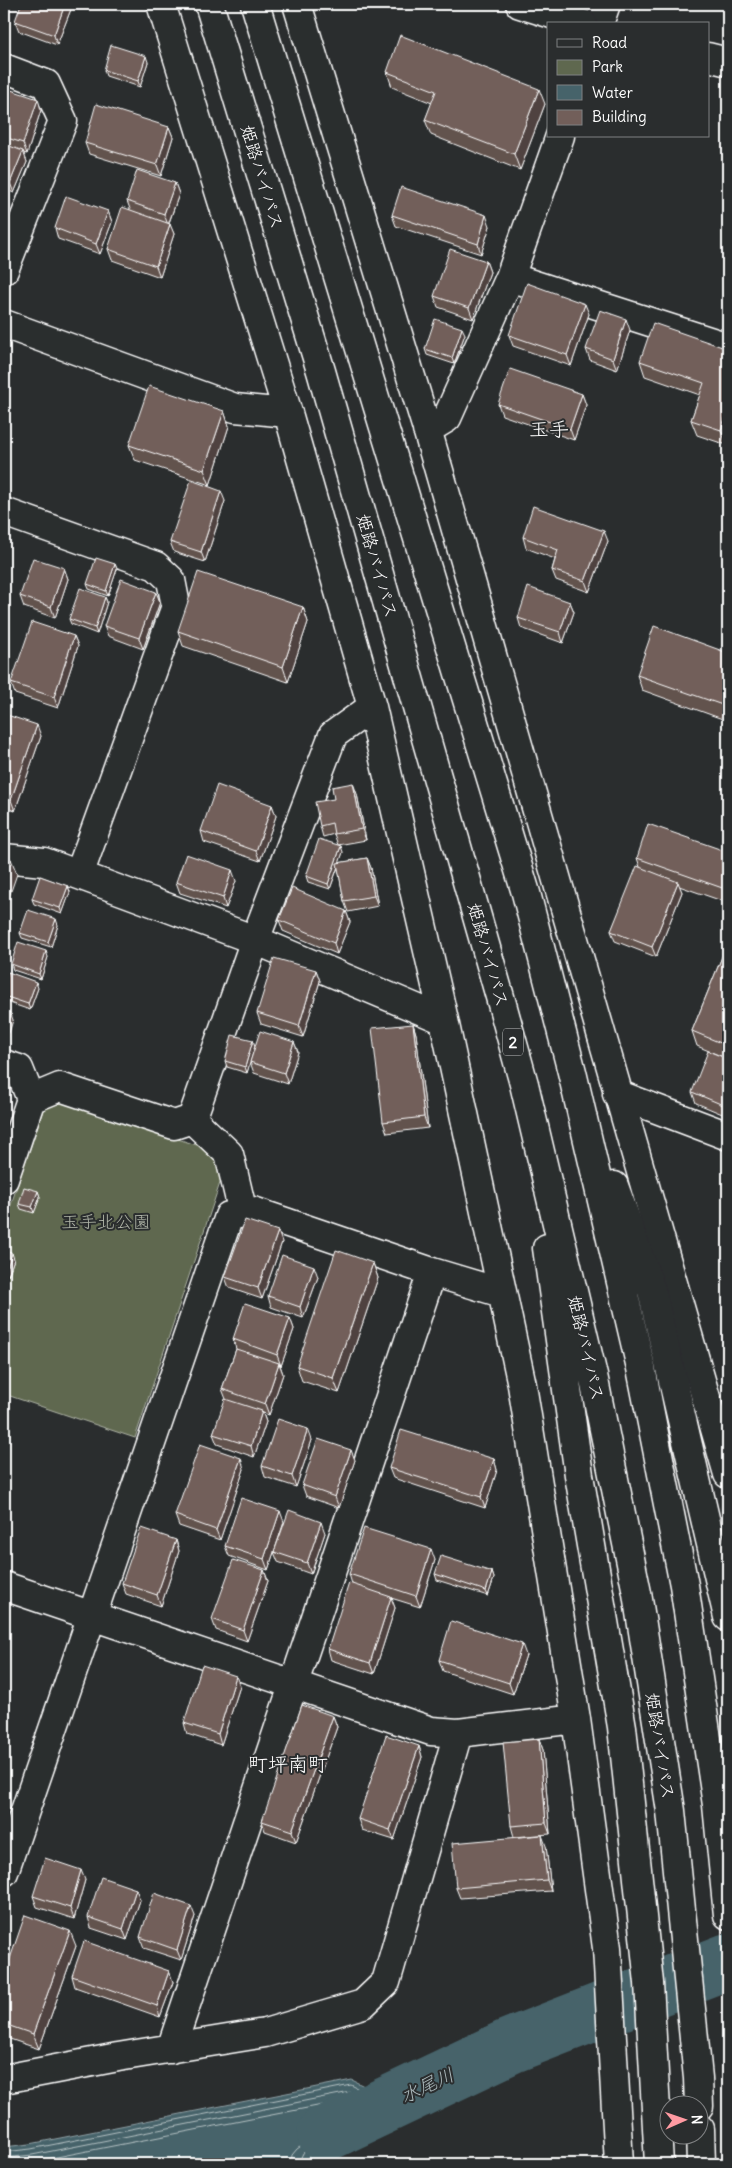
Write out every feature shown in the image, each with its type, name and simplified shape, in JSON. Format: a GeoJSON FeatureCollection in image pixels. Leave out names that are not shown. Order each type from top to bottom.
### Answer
{"type":"FeatureCollection","features":[{"type":"Feature","properties":{"kind":"main road"},"geometry":{"type":"LineString","coordinates":[[161,4],[288,413],[372,707],[444,1020],[522,1385],[576,1719],[607,1948],[619,2164]]}},
{"type":"Feature","properties":{"kind":"main road","name":"姫路バイパス"},"geometry":{"type":"LineString","coordinates":[[209,4],[321,372],[524,1084],[594,1380],[636,1593],[671,1811],[698,2096]]}},
{"type":"Feature","properties":{"kind":"main road"},"geometry":{"type":"LineString","coordinates":[[255,4],[526,893],[572,1072],[641,1368],[684,1585],[716,1805],[728,1915]]}},
{"type":"Feature","properties":{"kind":"main road"},"geometry":{"type":"LineString","coordinates":[[297,4],[427,430],[728,1474]]}},
{"type":"Feature","properties":{"kind":"main road"},"geometry":{"type":"LineString","coordinates":[[520,4],[577,22]]}},
{"type":"Feature","properties":{"kind":"main road"},"geometry":{"type":"LineString","coordinates":[[600,22],[606,4]]}},
{"type":"Feature","properties":{"kind":"main road"},"geometry":{"type":"LineString","coordinates":[[710,58],[728,62]]}},
{"type":"Feature","properties":{"kind":"main road"},"geometry":{"type":"LineString","coordinates":[[4,68],[46,84],[63,120],[4,270]]}},
{"type":"Feature","properties":{"kind":"main road"},"geometry":{"type":"LineString","coordinates":[[427,430],[447,418],[510,277],[559,138]]}},
{"type":"Feature","properties":{"kind":"main road"},"geometry":{"type":"LineString","coordinates":[[510,277],[728,347]]}},
{"type":"Feature","properties":{"kind":"main road"},"geometry":{"type":"LineString","coordinates":[[4,324],[235,408],[288,413]]}},
{"type":"Feature","properties":{"kind":"main road"},"geometry":{"type":"LineString","coordinates":[[4,512],[156,566],[171,580],[176,606],[79,875]]}},
{"type":"Feature","properties":{"kind":"main road"},"geometry":{"type":"LineString","coordinates":[[192,1119],[255,940],[333,735],[372,707]]}},
{"type":"Feature","properties":{"kind":"main road"},"geometry":{"type":"LineString","coordinates":[[4,858],[44,862],[255,940],[444,1020]]}},
{"type":"Feature","properties":{"kind":"main road"},"geometry":{"type":"LineString","coordinates":[[4,1064],[19,1069],[31,1098],[4,1179]]}},
{"type":"Feature","properties":{"kind":"main road"},"geometry":{"type":"LineString","coordinates":[[572,1072],[652,1291],[728,1617]]}},
{"type":"Feature","properties":{"kind":"main road"},"geometry":{"type":"LineString","coordinates":[[524,1084],[578,1475],[622,1727],[649,1983],[659,2164]]}},
{"type":"Feature","properties":{"kind":"main road"},"geometry":{"type":"LineString","coordinates":[[31,1098],[60,1087],[174,1125],[192,1119]]}},
{"type":"Feature","properties":{"kind":"main road"},"geometry":{"type":"LineString","coordinates":[[617,1094],[728,1136]]}},
{"type":"Feature","properties":{"kind":"main road"},"geometry":{"type":"LineString","coordinates":[[192,1119],[229,1154],[243,1213]]}},
{"type":"Feature","properties":{"kind":"main road"},"geometry":{"type":"LineString","coordinates":[[4,1872],[229,1216],[253,1211],[432,1272],[502,1293]]}},
{"type":"Feature","properties":{"kind":"main road"},"geometry":{"type":"LineString","coordinates":[[171,2049],[432,1272]]}},
{"type":"Feature","properties":{"kind":"main road"},"geometry":{"type":"LineString","coordinates":[[4,1586],[431,1731],[458,1733],[576,1719]]}},
{"type":"Feature","properties":{"kind":"main road"},"geometry":{"type":"LineString","coordinates":[[4,2079],[265,2034],[363,2004],[386,1982],[458,1733]]}},
{"type":"Feature","properties":{"kind":"main road"},"geometry":{"type":"LineString","coordinates":[[700,2146],[701,2164]]}},
{"type":"Feature","properties":{"kind":"green space","name":"玉手北公園"},"geometry":{"type":"Polygon","coordinates":[[[62,1102],[206,1148],[223,1174],[135,1438],[4,1394],[4,1225],[43,1110],[62,1102]]]}},
{"type":"Feature","properties":{"kind":"water"},"geometry":{"type":"Polygon","coordinates":[[[352,2080],[398,2103],[310,2162],[302,2164],[4,2164],[4,2147],[30,2144],[352,2080]]]}},
{"type":"Feature","properties":{"kind":"building"},"geometry":{"type":"Polygon","coordinates":[[[21,4],[65,4],[54,35],[15,21],[21,4]]]}},
{"type":"Feature","properties":{"kind":"building"},"geometry":{"type":"Polygon","coordinates":[[[400,35],[539,89],[514,154],[425,120],[436,91],[387,72],[400,35]]]}},
{"type":"Feature","properties":{"kind":"building"},"geometry":{"type":"Polygon","coordinates":[[[111,45],[146,56],[138,81],[104,70],[111,45]]]}},
{"type":"Feature","properties":{"kind":"building"},"geometry":{"type":"Polygon","coordinates":[[[8,89],[38,99],[23,143],[4,137],[4,103],[8,89]]]}},
{"type":"Feature","properties":{"kind":"building"},"geometry":{"type":"Polygon","coordinates":[[[96,104],[169,127],[157,165],[85,143],[96,104]]]}},
{"type":"Feature","properties":{"kind":"building"},"geometry":{"type":"Polygon","coordinates":[[[4,144],[23,151],[10,183],[4,180],[4,144]]]}},
{"type":"Feature","properties":{"kind":"building"},"geometry":{"type":"Polygon","coordinates":[[[137,170],[175,183],[164,214],[127,201],[137,170]]]}},
{"type":"Feature","properties":{"kind":"building"},"geometry":{"type":"Polygon","coordinates":[[[401,187],[486,215],[478,244],[392,215],[401,187]]]}},
{"type":"Feature","properties":{"kind":"building"},"geometry":{"type":"Polygon","coordinates":[[[66,196],[108,211],[96,244],[55,228],[66,196]]]}},
{"type":"Feature","properties":{"kind":"building"},"geometry":{"type":"Polygon","coordinates":[[[122,207],[170,224],[156,266],[108,249],[122,207]]]}},
{"type":"Feature","properties":{"kind":"building"},"geometry":{"type":"Polygon","coordinates":[[[450,249],[486,261],[469,308],[434,296],[450,249]]]}},
{"type":"Feature","properties":{"kind":"building"},"geometry":{"type":"Polygon","coordinates":[[[527,283],[585,304],[567,355],[509,335],[527,283]]]}},
{"type":"Feature","properties":{"kind":"building"},"geometry":{"type":"Polygon","coordinates":[[[600,310],[626,319],[613,359],[586,349],[600,310]]]}},
{"type":"Feature","properties":{"kind":"building"},"geometry":{"type":"Polygon","coordinates":[[[435,319],[462,328],[452,358],[425,349],[435,319]]]}},
{"type":"Feature","properties":{"kind":"building"},"geometry":{"type":"Polygon","coordinates":[[[653,323],[728,349],[728,410],[721,430],[691,420],[704,383],[640,361],[653,323]]]}},
{"type":"Feature","properties":{"kind":"building"},"geometry":{"type":"Polygon","coordinates":[[[510,369],[582,394],[570,429],[498,404],[510,369]]]}},
{"type":"Feature","properties":{"kind":"building"},"geometry":{"type":"Polygon","coordinates":[[[149,386],[224,411],[204,470],[129,445],[149,386]]]}},
{"type":"Feature","properties":{"kind":"building"},"geometry":{"type":"Polygon","coordinates":[[[191,480],[221,491],[201,552],[170,542],[191,480]]]}},
{"type":"Feature","properties":{"kind":"building"},"geometry":{"type":"Polygon","coordinates":[[[533,506],[604,531],[585,581],[552,570],[558,550],[523,537],[533,506]]]}},
{"type":"Feature","properties":{"kind":"building"},"geometry":{"type":"Polygon","coordinates":[[[33,558],[64,568],[51,607],[20,596],[33,558]]]}},
{"type":"Feature","properties":{"kind":"building"},"geometry":{"type":"Polygon","coordinates":[[[96,558],[115,564],[106,591],[87,584],[96,558]]]}},
{"type":"Feature","properties":{"kind":"building"},"geometry":{"type":"Polygon","coordinates":[[[198,572],[303,607],[283,667],[178,631],[198,572]]]}},
{"type":"Feature","properties":{"kind":"building"},"geometry":{"type":"Polygon","coordinates":[[[121,579],[156,592],[139,638],[104,626],[121,579]]]}},
{"type":"Feature","properties":{"kind":"building"},"geometry":{"type":"Polygon","coordinates":[[[528,587],[570,602],[560,632],[518,618],[528,587]]]}},
{"type":"Feature","properties":{"kind":"building"},"geometry":{"type":"Polygon","coordinates":[[[80,588],[105,597],[95,628],[69,619],[80,588]]]}},
{"type":"Feature","properties":{"kind":"building"},"geometry":{"type":"Polygon","coordinates":[[[32,622],[74,636],[54,697],[11,683],[32,622]]]}},
{"type":"Feature","properties":{"kind":"building"},"geometry":{"type":"Polygon","coordinates":[[[654,626],[728,653],[728,707],[637,675],[654,626]]]}},
{"type":"Feature","properties":{"kind":"building"},"geometry":{"type":"Polygon","coordinates":[[[4,714],[37,725],[11,800],[4,798],[4,714]]]}},
{"type":"Feature","properties":{"kind":"building"},"geometry":{"type":"Polygon","coordinates":[[[353,783],[362,829],[334,834],[332,823],[320,826],[315,802],[334,799],[332,787],[353,783]]]}},
{"type":"Feature","properties":{"kind":"building"},"geometry":{"type":"Polygon","coordinates":[[[217,785],[272,805],[256,851],[201,831],[217,785]]]}},
{"type":"Feature","properties":{"kind":"building"},"geometry":{"type":"Polygon","coordinates":[[[648,824],[728,852],[728,890],[637,858],[648,824]]]}},
{"type":"Feature","properties":{"kind":"building"},"geometry":{"type":"Polygon","coordinates":[[[319,839],[341,846],[328,884],[306,876],[319,839]]]}},
{"type":"Feature","properties":{"kind":"building"},"geometry":{"type":"Polygon","coordinates":[[[186,854],[232,870],[223,898],[176,882],[186,854]]]}},
{"type":"Feature","properties":{"kind":"building"},"geometry":{"type":"Polygon","coordinates":[[[4,856],[11,859],[4,880],[4,856]]]}},
{"type":"Feature","properties":{"kind":"building"},"geometry":{"type":"Polygon","coordinates":[[[367,858],[374,896],[344,901],[337,863],[367,858]]]}},
{"type":"Feature","properties":{"kind":"building"},"geometry":{"type":"Polygon","coordinates":[[[637,866],[678,882],[652,947],[611,931],[637,866]]]}},
{"type":"Feature","properties":{"kind":"building"},"geometry":{"type":"Polygon","coordinates":[[[40,876],[68,886],[60,908],[32,899],[40,876]]]}},
{"type":"Feature","properties":{"kind":"building"},"geometry":{"type":"Polygon","coordinates":[[[292,888],[346,911],[334,943],[279,920],[292,888]]]}},
{"type":"Feature","properties":{"kind":"building"},"geometry":{"type":"Polygon","coordinates":[[[28,910],[56,919],[48,942],[20,933],[28,910]]]}},
{"type":"Feature","properties":{"kind":"building"},"geometry":{"type":"Polygon","coordinates":[[[18,942],[46,951],[39,974],[11,964],[18,942]]]}},
{"type":"Feature","properties":{"kind":"building"},"geometry":{"type":"Polygon","coordinates":[[[728,942],[728,1046],[692,1031],[728,942]]]}},
{"type":"Feature","properties":{"kind":"building"},"geometry":{"type":"Polygon","coordinates":[[[274,958],[316,970],[299,1026],[257,1013],[274,958]]]}},
{"type":"Feature","properties":{"kind":"building"},"geometry":{"type":"Polygon","coordinates":[[[8,972],[36,982],[28,1004],[4,996],[4,985],[8,972]]]}},
{"type":"Feature","properties":{"kind":"building"},"geometry":{"type":"Polygon","coordinates":[[[4,1012],[11,1014],[4,1037],[4,1012]]]}},
{"type":"Feature","properties":{"kind":"building"},"geometry":{"type":"Polygon","coordinates":[[[413,1024],[424,1117],[383,1122],[372,1028],[413,1024]]]}},
{"type":"Feature","properties":{"kind":"building"},"geometry":{"type":"Polygon","coordinates":[[[260,1031],[294,1042],[284,1073],[250,1062],[260,1031]]]}},
{"type":"Feature","properties":{"kind":"building"},"geometry":{"type":"Polygon","coordinates":[[[232,1035],[253,1040],[245,1067],[225,1061],[232,1035]]]}},
{"type":"Feature","properties":{"kind":"building"},"geometry":{"type":"Polygon","coordinates":[[[708,1051],[728,1059],[728,1092],[723,1105],[692,1092],[708,1051]]]}},
{"type":"Feature","properties":{"kind":"building"},"geometry":{"type":"Polygon","coordinates":[[[24,1187],[38,1191],[32,1207],[19,1204],[24,1187]]]}},
{"type":"Feature","properties":{"kind":"building"},"geometry":{"type":"Polygon","coordinates":[[[245,1220],[278,1231],[258,1288],[225,1277],[245,1220]]]}},
{"type":"Feature","properties":{"kind":"building"},"geometry":{"type":"Polygon","coordinates":[[[336,1250],[373,1263],[333,1378],[297,1366],[336,1250]]]}},
{"type":"Feature","properties":{"kind":"building"},"geometry":{"type":"Polygon","coordinates":[[[4,1251],[12,1253],[6,1271],[4,1270],[4,1251]]]}},
{"type":"Feature","properties":{"kind":"building"},"geometry":{"type":"Polygon","coordinates":[[[282,1255],[314,1266],[300,1307],[268,1296],[282,1255]]]}},
{"type":"Feature","properties":{"kind":"building"},"geometry":{"type":"Polygon","coordinates":[[[245,1303],[290,1318],[277,1355],[233,1339],[245,1303]]]}},
{"type":"Feature","properties":{"kind":"building"},"geometry":{"type":"Polygon","coordinates":[[[236,1349],[279,1363],[265,1404],[222,1389],[236,1349]]]}},
{"type":"Feature","properties":{"kind":"building"},"geometry":{"type":"Polygon","coordinates":[[[225,1399],[262,1411],[251,1446],[213,1434],[225,1399]]]}},
{"type":"Feature","properties":{"kind":"building"},"geometry":{"type":"Polygon","coordinates":[[[278,1419],[308,1429],[292,1476],[262,1466],[278,1419]]]}},
{"type":"Feature","properties":{"kind":"building"},"geometry":{"type":"Polygon","coordinates":[[[401,1430],[494,1459],[481,1497],[389,1468],[401,1430]]]}},
{"type":"Feature","properties":{"kind":"building"},"geometry":{"type":"Polygon","coordinates":[[[318,1439],[351,1450],[335,1497],[302,1485],[318,1439]]]}},
{"type":"Feature","properties":{"kind":"building"},"geometry":{"type":"Polygon","coordinates":[[[200,1444],[241,1458],[216,1530],[175,1515],[200,1444]]]}},
{"type":"Feature","properties":{"kind":"building"},"geometry":{"type":"Polygon","coordinates":[[[241,1498],[280,1511],[264,1559],[225,1546],[241,1498]]]}},
{"type":"Feature","properties":{"kind":"building"},"geometry":{"type":"Polygon","coordinates":[[[289,1510],[321,1522],[307,1563],[274,1552],[289,1510]]]}},
{"type":"Feature","properties":{"kind":"building"},"geometry":{"type":"Polygon","coordinates":[[[141,1528],[176,1540],[157,1595],[122,1583],[141,1528]]]}},
{"type":"Feature","properties":{"kind":"building"},"geometry":{"type":"Polygon","coordinates":[[[364,1528],[431,1549],[416,1596],[349,1574],[364,1528]]]}},
{"type":"Feature","properties":{"kind":"building"},"geometry":{"type":"Polygon","coordinates":[[[441,1556],[492,1572],[486,1591],[435,1574],[441,1556]]]}},
{"type":"Feature","properties":{"kind":"building"},"geometry":{"type":"Polygon","coordinates":[[[233,1560],[264,1570],[243,1630],[212,1619],[233,1560]]]}},
{"type":"Feature","properties":{"kind":"building"},"geometry":{"type":"Polygon","coordinates":[[[349,1583],[391,1597],[370,1663],[328,1649],[349,1583]]]}},
{"type":"Feature","properties":{"kind":"building"},"geometry":{"type":"Polygon","coordinates":[[[451,1621],[522,1644],[509,1683],[439,1660],[451,1621]]]}},
{"type":"Feature","properties":{"kind":"building"},"geometry":{"type":"Polygon","coordinates":[[[202,1665],[236,1676],[218,1734],[184,1723],[202,1665]]]}},
{"type":"Feature","properties":{"kind":"building"},"geometry":{"type":"Polygon","coordinates":[[[302,1705],[333,1716],[292,1831],[262,1821],[302,1705]]]}},
{"type":"Feature","properties":{"kind":"building"},"geometry":{"type":"Polygon","coordinates":[[[386,1735],[419,1746],[390,1830],[358,1819],[386,1735]]]}},
{"type":"Feature","properties":{"kind":"building"},"geometry":{"type":"Polygon","coordinates":[[[539,1739],[546,1823],[511,1826],[503,1742],[539,1739]]]}},
{"type":"Feature","properties":{"kind":"building"},"geometry":{"type":"Polygon","coordinates":[[[542,1835],[547,1880],[456,1888],[452,1843],[542,1835]]]}},
{"type":"Feature","properties":{"kind":"building"},"geometry":{"type":"Polygon","coordinates":[[[45,1858],[81,1870],[70,1908],[33,1896],[45,1858]]]}},
{"type":"Feature","properties":{"kind":"building"},"geometry":{"type":"Polygon","coordinates":[[[101,1877],[136,1889],[123,1929],[88,1917],[101,1877]]]}},
{"type":"Feature","properties":{"kind":"building"},"geometry":{"type":"Polygon","coordinates":[[[154,1893],[191,1906],[177,1950],[140,1937],[154,1893]]]}},
{"type":"Feature","properties":{"kind":"building"},"geometry":{"type":"Polygon","coordinates":[[[25,1915],[70,1931],[33,2034],[4,2024],[4,1976],[25,1915]]]}},
{"type":"Feature","properties":{"kind":"building"},"geometry":{"type":"Polygon","coordinates":[[[84,1941],[169,1971],[157,2006],[72,1976],[84,1941]]]}},
{"type":"Feature","properties":{"kind":"waterway","name":"水尾川"},"geometry":{"type":"LineString","coordinates":[[325,2134],[510,2046],[728,1961]]}},
{"type":"Feature","properties":{"kind":"district","name":"玉手"},"geometry":{"type":"Point","coordinates":[549,429]}},
{"type":"Feature","properties":{"kind":"district","name":"町坪南町"},"geometry":{"type":"Point","coordinates":[288,1764]}}]}
